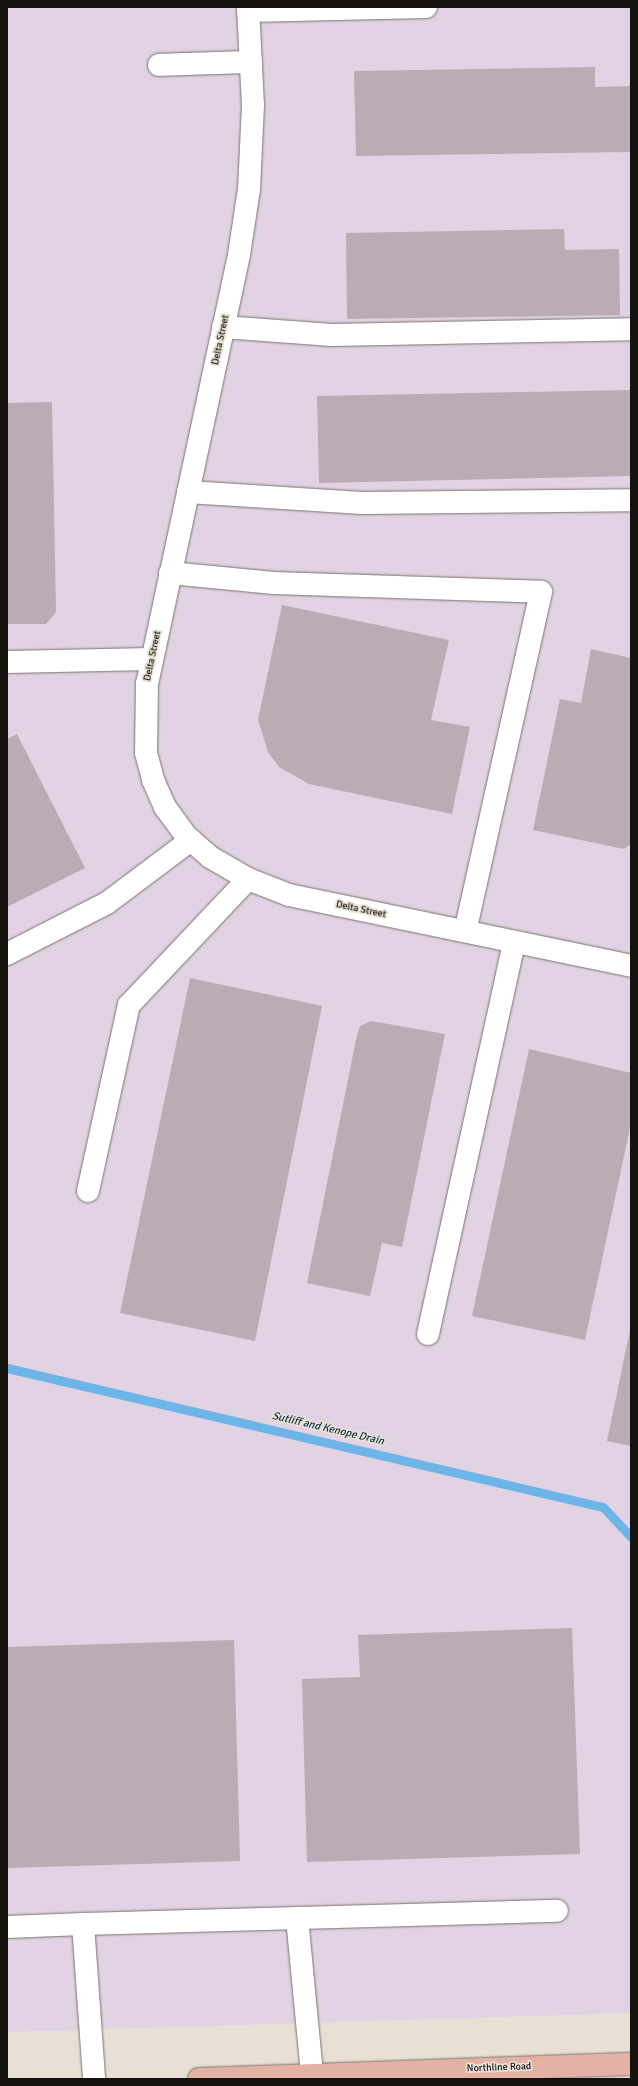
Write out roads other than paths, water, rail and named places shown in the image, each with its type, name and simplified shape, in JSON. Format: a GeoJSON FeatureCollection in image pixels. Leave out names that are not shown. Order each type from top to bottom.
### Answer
{"type":"FeatureCollection","features":[{"type":"Feature","properties":{"kind":"main road","name":"Northline Road"},"geometry":{"type":"LineString","coordinates":[[199,2079],[631,2064]]}},
{"type":"Feature","properties":{"kind":"street"},"geometry":{"type":"LineString","coordinates":[[248,9],[426,7]]}},
{"type":"Feature","properties":{"kind":"street","name":"Delta Street"},"geometry":{"type":"LineString","coordinates":[[248,9],[253,105],[249,189],[223,327],[152,659],[144,722],[146,753],[165,807],[191,840],[210,856],[248,879],[289,895],[631,966]]}},
{"type":"Feature","properties":{"kind":"street"},"geometry":{"type":"LineString","coordinates":[[159,65],[251,62]]}},
{"type":"Feature","properties":{"kind":"street"},"geometry":{"type":"LineString","coordinates":[[223,327],[332,335],[631,329]]}},
{"type":"Feature","properties":{"kind":"street"},"geometry":{"type":"LineString","coordinates":[[188,492],[362,503],[631,500]]}},
{"type":"Feature","properties":{"kind":"street"},"geometry":{"type":"LineString","coordinates":[[170,573],[274,583],[540,592],[465,931]]}},
{"type":"Feature","properties":{"kind":"street"},"geometry":{"type":"LineString","coordinates":[[7,662],[152,659]]}},
{"type":"Feature","properties":{"kind":"street"},"geometry":{"type":"LineString","coordinates":[[7,954],[107,904],[191,840]]}},
{"type":"Feature","properties":{"kind":"street"},"geometry":{"type":"LineString","coordinates":[[88,1191],[129,1005],[248,879]]}},
{"type":"Feature","properties":{"kind":"street"},"geometry":{"type":"LineString","coordinates":[[428,1334],[514,942]]}},
{"type":"Feature","properties":{"kind":"street"},"geometry":{"type":"LineString","coordinates":[[7,1927],[557,1911]]}},
{"type":"Feature","properties":{"kind":"street"},"geometry":{"type":"LineString","coordinates":[[297,1918],[312,2074]]}},
{"type":"Feature","properties":{"kind":"street"},"geometry":{"type":"LineString","coordinates":[[83,1924],[94,2079]]}},
{"type":"Feature","properties":{"kind":"waterway","name":"Sutliff and Kenope Drain"},"geometry":{"type":"LineString","coordinates":[[7,1368],[603,1507],[631,1537]]}}]}
